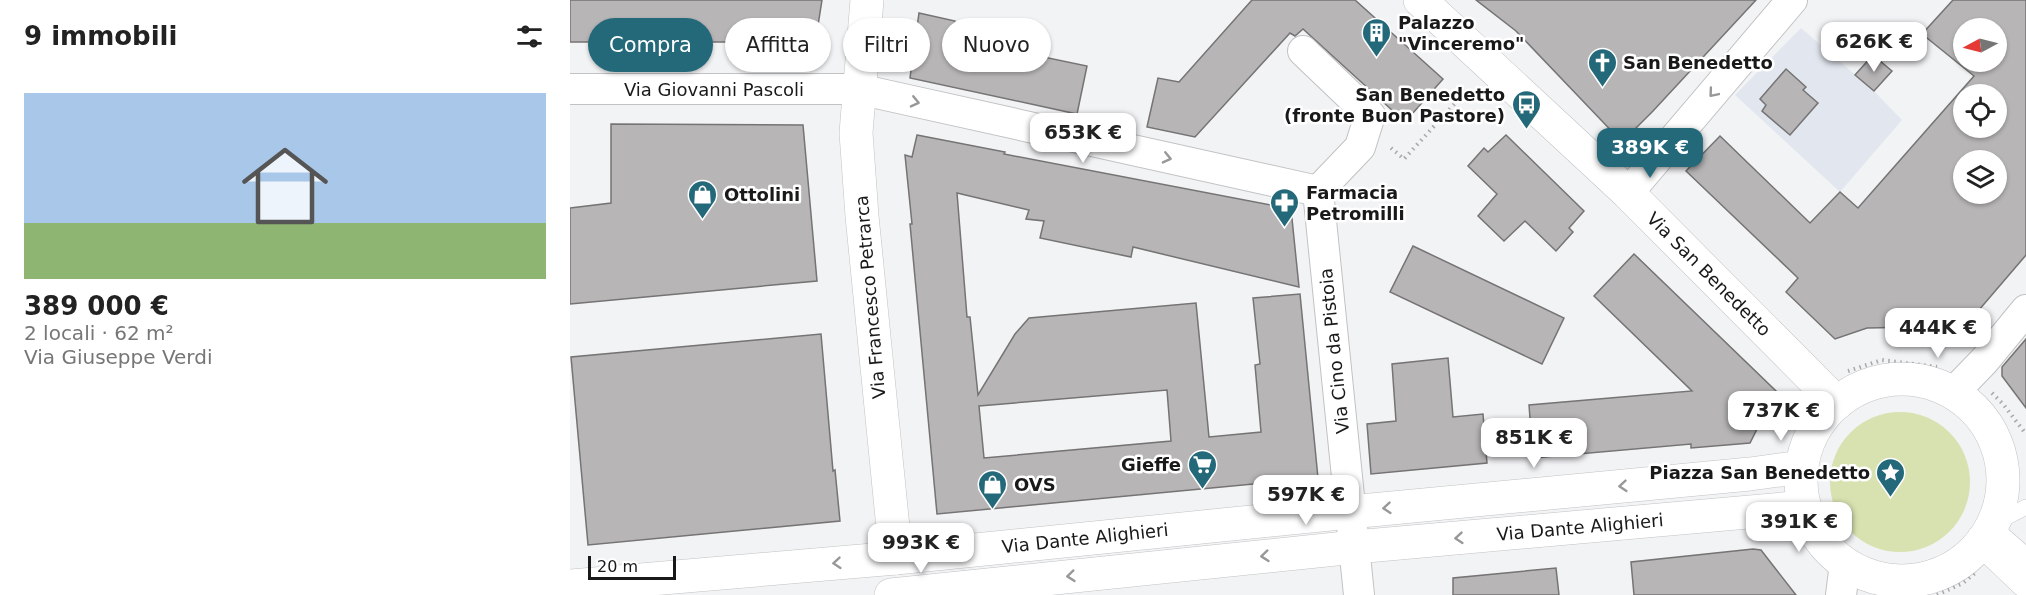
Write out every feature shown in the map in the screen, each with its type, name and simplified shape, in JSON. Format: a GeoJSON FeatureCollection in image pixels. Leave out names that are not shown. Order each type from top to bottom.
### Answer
{"type":"FeatureCollection","features":[{"type":"Feature","properties":{"kind":"street","name":"Via Francesco Petrarca"},"geometry":{"type":"LineString","coordinates":[[867,0],[856,133],[899,595]]}},
{"type":"Feature","properties":{"kind":"street","name":"Via San Benedetto"},"geometry":{"type":"LineString","coordinates":[[1420,0],[1839,389]]}},
{"type":"Feature","properties":{"kind":"street"},"geometry":{"type":"LineString","coordinates":[[1628,193],[1791,0]]}},
{"type":"Feature","properties":{"kind":"street"},"geometry":{"type":"LineString","coordinates":[[1303,51],[1370,115],[1360,147],[1318,191]]}},
{"type":"Feature","properties":{"kind":"street","name":"Via Giovanni Pascoli"},"geometry":{"type":"LineString","coordinates":[[570,89],[858,89],[1318,191]]}},
{"type":"Feature","properties":{"kind":"street","name":"Via Cino da Pistoia"},"geometry":{"type":"LineString","coordinates":[[1318,191],[1350,512]]}},
{"type":"Feature","properties":{"kind":"street"},"geometry":{"type":"LineString","coordinates":[[1960,386],[2026,310]]}},
{"type":"Feature","properties":{"kind":"street"},"geometry":{"type":"LineString","coordinates":[[1893,379],[1960,386],[1969,405],[1982,418],[1992,435],[2012,450],[2002,469],[1999,507],[1986,544],[1954,566],[1918,579],[1899,581],[1881,579],[1863,573],[1845,563],[1818,536],[1805,507],[1802,493],[1802,467],[1811,436],[1839,389],[1854,391],[1893,379]]}},
{"type":"Feature","properties":{"kind":"street","name":"Via Dante Alighieri"},"geometry":{"type":"LineString","coordinates":[[570,586],[896,558],[1802,467]]}},
{"type":"Feature","properties":{"kind":"street","name":"Via Dante Alighieri"},"geometry":{"type":"LineString","coordinates":[[891,595],[1355,547],[1805,507]]}},
{"type":"Feature","properties":{"kind":"street"},"geometry":{"type":"LineString","coordinates":[[1350,512],[1359,595]]}},
{"type":"Feature","properties":{"kind":"street"},"geometry":{"type":"LineString","coordinates":[[1986,544],[2026,581]]}},
{"type":"Feature","properties":{"kind":"street"},"geometry":{"type":"LineString","coordinates":[[1841,595],[1845,563]]}},
{"type":"Feature","properties":{"kind":"lane"},"geometry":{"type":"LineString","coordinates":[[1986,544],[2026,507]]}},
{"type":"Feature","properties":{"kind":"lane"},"geometry":{"type":"LineString","coordinates":[[1986,544],[2026,555]]}},
{"type":"Feature","properties":{"kind":"path"},"geometry":{"type":"LineString","coordinates":[[1366,126],[1404,159],[1491,66]]}},
{"type":"Feature","properties":{"kind":"path"},"geometry":{"type":"LineString","coordinates":[[1839,389],[1846,372],[1881,360],[1932,365],[1960,386],[1981,384],[2003,404],[2026,434]]}},
{"type":"Feature","properties":{"kind":"path"},"geometry":{"type":"LineString","coordinates":[[1937,595],[1962,583],[1986,544]]}},
{"type":"Feature","properties":{"kind":"shaded area"},"geometry":{"type":"Polygon","coordinates":[[[1801,28],[1874,91],[1902,120],[1840,192],[1735,95],[1801,28]]]}},
{"type":"Feature","properties":{"kind":"green space"},"geometry":{"type":"Polygon","coordinates":[[[1900,412],[1927,417],[1950,432],[1965,455],[1970,482],[1965,509],[1950,532],[1927,547],[1900,552],[1873,547],[1850,532],[1835,509],[1830,482],[1835,455],[1850,432],[1873,417],[1900,412]]]}},
{"type":"Feature","properties":{"kind":"building"},"geometry":{"type":"Polygon","coordinates":[[[570,0],[822,0],[819,18],[725,18],[725,42],[713,42],[713,18],[588,18],[588,42],[570,42],[570,0]]]}},
{"type":"Feature","properties":{"kind":"building","name":"Palazzo \"Vinceremo\""},"geometry":{"type":"Polygon","coordinates":[[[1252,0],[1355,0],[1443,79],[1405,122],[1303,29],[1295,36],[1290,33],[1195,137],[1147,127],[1158,78],[1179,82],[1252,0]]]}},
{"type":"Feature","properties":{"kind":"building"},"geometry":{"type":"Polygon","coordinates":[[[1476,0],[1756,0],[1622,142],[1516,31],[1476,0]]]}},
{"type":"Feature","properties":{"kind":"building"},"geometry":{"type":"Polygon","coordinates":[[[1953,0],[2026,0],[2026,255],[1955,338],[1918,327],[1867,328],[1835,339],[1786,292],[1798,278],[1686,171],[1720,136],[1810,223],[1840,192],[1858,208],[1953,100],[1953,138],[2007,138],[2007,84],[1967,84],[1974,76],[1969,72],[2007,72],[2007,18],[1953,18],[1953,59],[1922,34],[1953,0]]]}},
{"type":"Feature","properties":{"kind":"building"},"geometry":{"type":"Polygon","coordinates":[[[919,13],[942,18],[942,72],[1051,72],[1051,59],[1087,66],[1077,114],[910,78],[911,72],[930,72],[930,18],[918,18],[919,13]]]}},
{"type":"Feature","properties":{"kind":"building"},"geometry":{"type":"Polygon","coordinates":[[[1873,55],[1892,71],[1874,91],[1855,75],[1873,55]]]}},
{"type":"Feature","properties":{"kind":"building"},"geometry":{"type":"Polygon","coordinates":[[[1786,69],[1806,87],[1803,90],[1818,103],[1790,135],[1762,111],[1766,105],[1760,99],[1786,69]]]}},
{"type":"Feature","properties":{"kind":"building","name":"Ottolini"},"geometry":{"type":"Polygon","coordinates":[[[611,124],[803,125],[817,281],[570,304],[570,208],[611,203],[611,124]]]}},
{"type":"Feature","properties":{"kind":"building"},"geometry":{"type":"Polygon","coordinates":[[[917,135],[1291,209],[1299,287],[1133,247],[1131,257],[1040,238],[1044,221],[1026,219],[1029,210],[957,193],[967,317],[970,317],[978,395],[1015,334],[1029,318],[1196,303],[1209,437],[1261,432],[1255,365],[1260,364],[1253,298],[1300,294],[1318,478],[937,514],[905,155],[912,157],[917,135]],[[1167,390],[979,406],[984,458],[1171,441],[1167,390]]]}},
{"type":"Feature","properties":{"kind":"building"},"geometry":{"type":"Polygon","coordinates":[[[1506,135],[1584,211],[1569,228],[1573,232],[1556,251],[1525,221],[1504,241],[1478,216],[1497,194],[1468,166],[1484,148],[1488,152],[1506,135]]]}},
{"type":"Feature","properties":{"kind":"building"},"geometry":{"type":"Polygon","coordinates":[[[1413,246],[1564,318],[1542,364],[1390,292],[1413,246]]]}},
{"type":"Feature","properties":{"kind":"building"},"geometry":{"type":"Polygon","coordinates":[[[1634,254],[1776,391],[1750,443],[1691,448],[1691,444],[1533,458],[1529,405],[1692,391],[1594,296],[1634,254]]]}},
{"type":"Feature","properties":{"kind":"building"},"geometry":{"type":"Polygon","coordinates":[[[821,334],[833,471],[835,470],[840,521],[588,545],[571,357],[821,334]]]}},
{"type":"Feature","properties":{"kind":"building"},"geometry":{"type":"Polygon","coordinates":[[[2026,339],[2026,408],[2002,376],[2002,367],[2026,339]]]}},
{"type":"Feature","properties":{"kind":"building"},"geometry":{"type":"Polygon","coordinates":[[[1448,358],[1453,417],[1483,414],[1487,463],[1371,474],[1367,424],[1396,421],[1392,364],[1448,358]]]}},
{"type":"Feature","properties":{"kind":"building"},"geometry":{"type":"Polygon","coordinates":[[[1761,550],[1796,595],[1634,595],[1631,562],[1761,550]]]}},
{"type":"Feature","properties":{"kind":"building"},"geometry":{"type":"Polygon","coordinates":[[[1556,568],[1559,595],[1453,595],[1453,578],[1556,568]]]}},
{"type":"Feature","properties":{"kind":"place","name":"Palazzo \"Vinceremo\""},"geometry":{"type":"Point","coordinates":[1377,58]}},
{"type":"Feature","properties":{"kind":"place","name":"San Benedetto"},"geometry":{"type":"Point","coordinates":[1602,88]}},
{"type":"Feature","properties":{"kind":"place","name":"San Benedetto (fronte Buon Pastore)"},"geometry":{"type":"Point","coordinates":[1526,130]}},
{"type":"Feature","properties":{"kind":"place","name":"Ottolini"},"geometry":{"type":"Point","coordinates":[703,220]}},
{"type":"Feature","properties":{"kind":"place","name":"Farmacia Petromilli"},"geometry":{"type":"Point","coordinates":[1285,228]}},
{"type":"Feature","properties":{"kind":"place","name":"Gieffe"},"geometry":{"type":"Point","coordinates":[1202,490]}},
{"type":"Feature","properties":{"kind":"place","name":"Piazza San Benedetto"},"geometry":{"type":"Point","coordinates":[1891,498]}},
{"type":"Feature","properties":{"kind":"place","name":"OVS"},"geometry":{"type":"Point","coordinates":[993,510]}}]}
